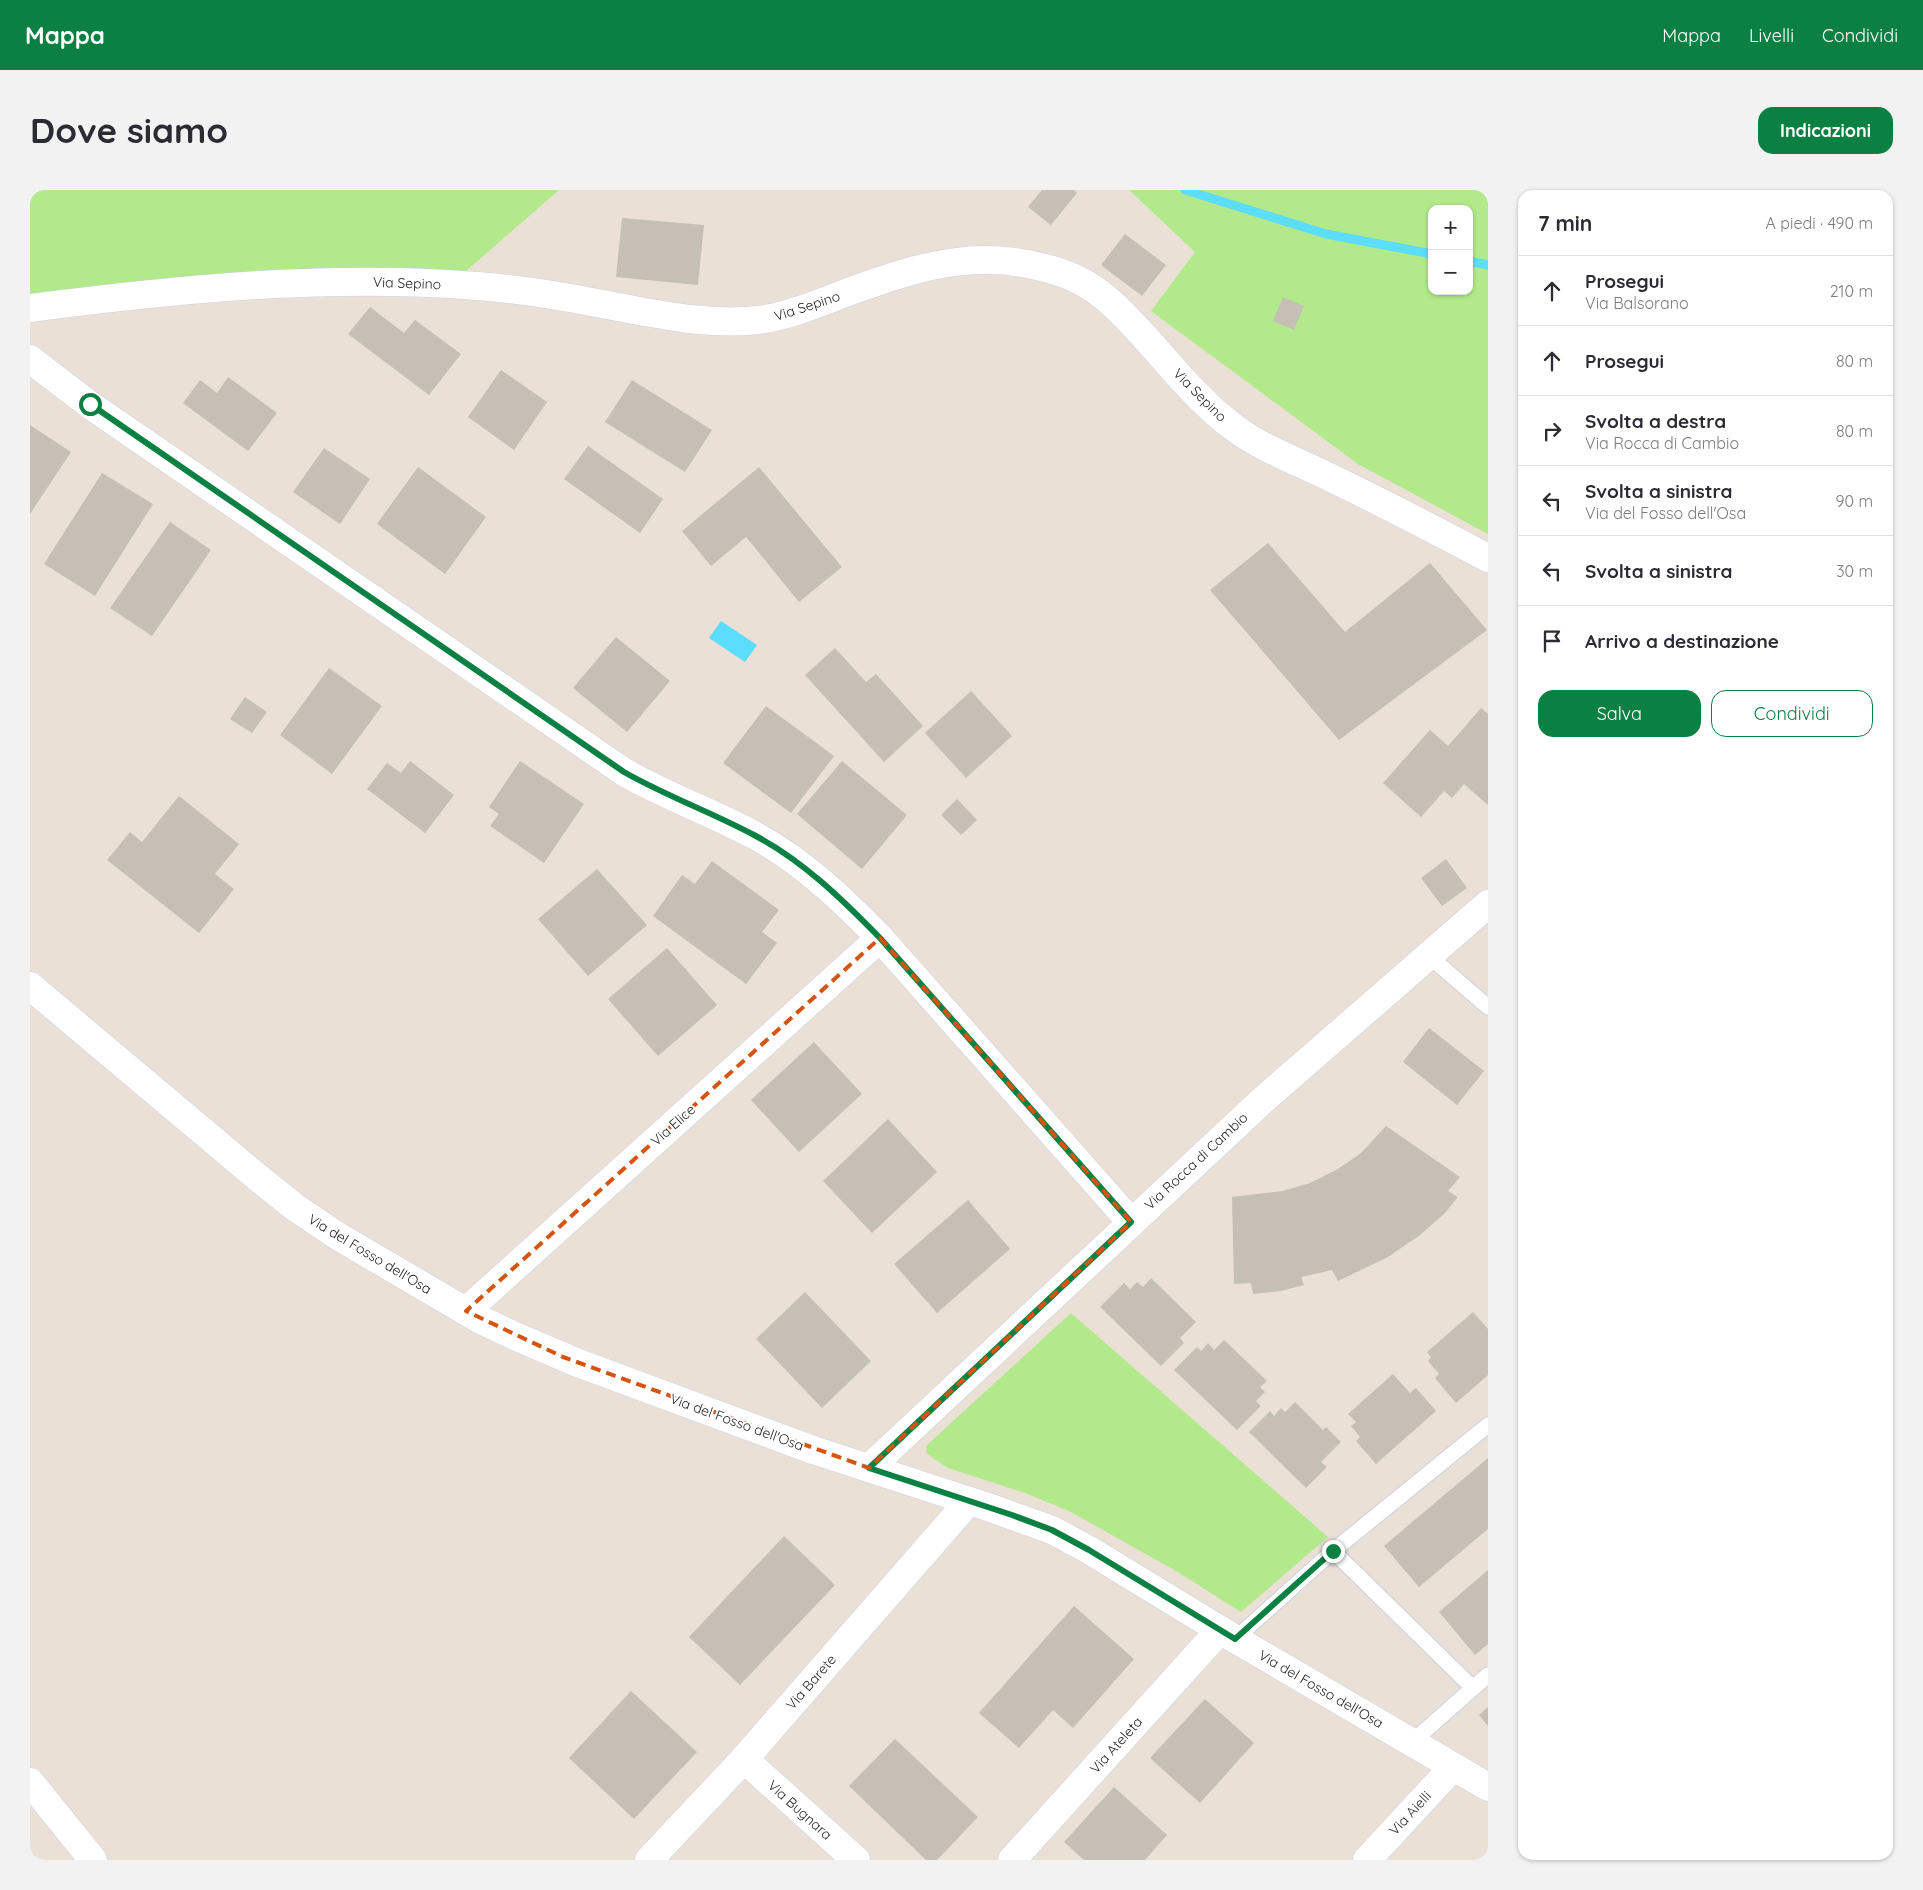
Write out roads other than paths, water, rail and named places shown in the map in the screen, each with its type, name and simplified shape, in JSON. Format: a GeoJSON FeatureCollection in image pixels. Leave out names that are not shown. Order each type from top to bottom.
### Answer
{"type":"FeatureCollection","features":[{"type":"Feature","properties":{"kind":"street","name":"Via Sepino"},"geometry":{"type":"LineString","coordinates":[[30,308],[164,291],[242,285],[391,282],[499,288],[697,320],[736,321],[770,318],[797,311],[884,279],[927,268],[974,260],[1017,261],[1073,277],[1102,293],[1212,409],[1247,437],[1409,516],[1488,558]]}},
{"type":"Feature","properties":{"kind":"street"},"geometry":{"type":"LineString","coordinates":[[30,359],[90,404],[624,772],[670,797],[723,818],[774,847],[838,895],[880,938],[1131,1222]]}},
{"type":"Feature","properties":{"kind":"street","name":"Via Rocca di Cambio"},"geometry":{"type":"LineString","coordinates":[[869,1468],[1263,1100],[1488,904]]}},
{"type":"Feature","properties":{"kind":"street","name":"Via Elice"},"geometry":{"type":"LineString","coordinates":[[466,1311],[880,938]]}},
{"type":"Feature","properties":{"kind":"street","name":"Via del Fosso dell'Osa"},"geometry":{"type":"LineString","coordinates":[[30,986],[255,1176],[296,1208],[351,1245],[466,1311],[497,1328],[563,1357],[813,1450],[1040,1525],[1076,1543],[1228,1635],[1488,1787]]}},
{"type":"Feature","properties":{"kind":"street","name":"Via Barete"},"geometry":{"type":"LineString","coordinates":[[649,1860],[744,1759],[969,1501]]}},
{"type":"Feature","properties":{"kind":"street","name":"Via Ateleta"},"geometry":{"type":"LineString","coordinates":[[1012,1860],[1228,1635]]}},
{"type":"Feature","properties":{"kind":"street","name":"Via Bugnara"},"geometry":{"type":"LineString","coordinates":[[744,1759],[856,1860]]}},
{"type":"Feature","properties":{"kind":"street","name":"Via Aielli"},"geometry":{"type":"LineString","coordinates":[[1367,1860],[1453,1767]]}},
{"type":"Feature","properties":{"kind":"street"},"geometry":{"type":"LineString","coordinates":[[30,1782],[93,1860]]}},
{"type":"Feature","properties":{"kind":"lane"},"geometry":{"type":"LineString","coordinates":[[1428,956],[1488,1007]]}},
{"type":"Feature","properties":{"kind":"lane"},"geometry":{"type":"LineString","coordinates":[[1228,1635],[1488,1424]]}},
{"type":"Feature","properties":{"kind":"lane"},"geometry":{"type":"LineString","coordinates":[[1333,1551],[1473,1688]]}},
{"type":"Feature","properties":{"kind":"lane"},"geometry":{"type":"LineString","coordinates":[[1412,1742],[1488,1675]]}},
{"type":"Feature","properties":{"kind":"water"},"geometry":{"type":"Polygon","coordinates":[[[721,621],[757,645],[745,662],[709,638],[721,621]]]}},
{"type":"Feature","properties":{"kind":"waterway"},"geometry":{"type":"LineString","coordinates":[[1185,190],[1326,234],[1428,253]]}},
{"type":"Feature","properties":{"kind":"waterway"},"geometry":{"type":"LineString","coordinates":[[1473,262],[1488,265]]}}]}
